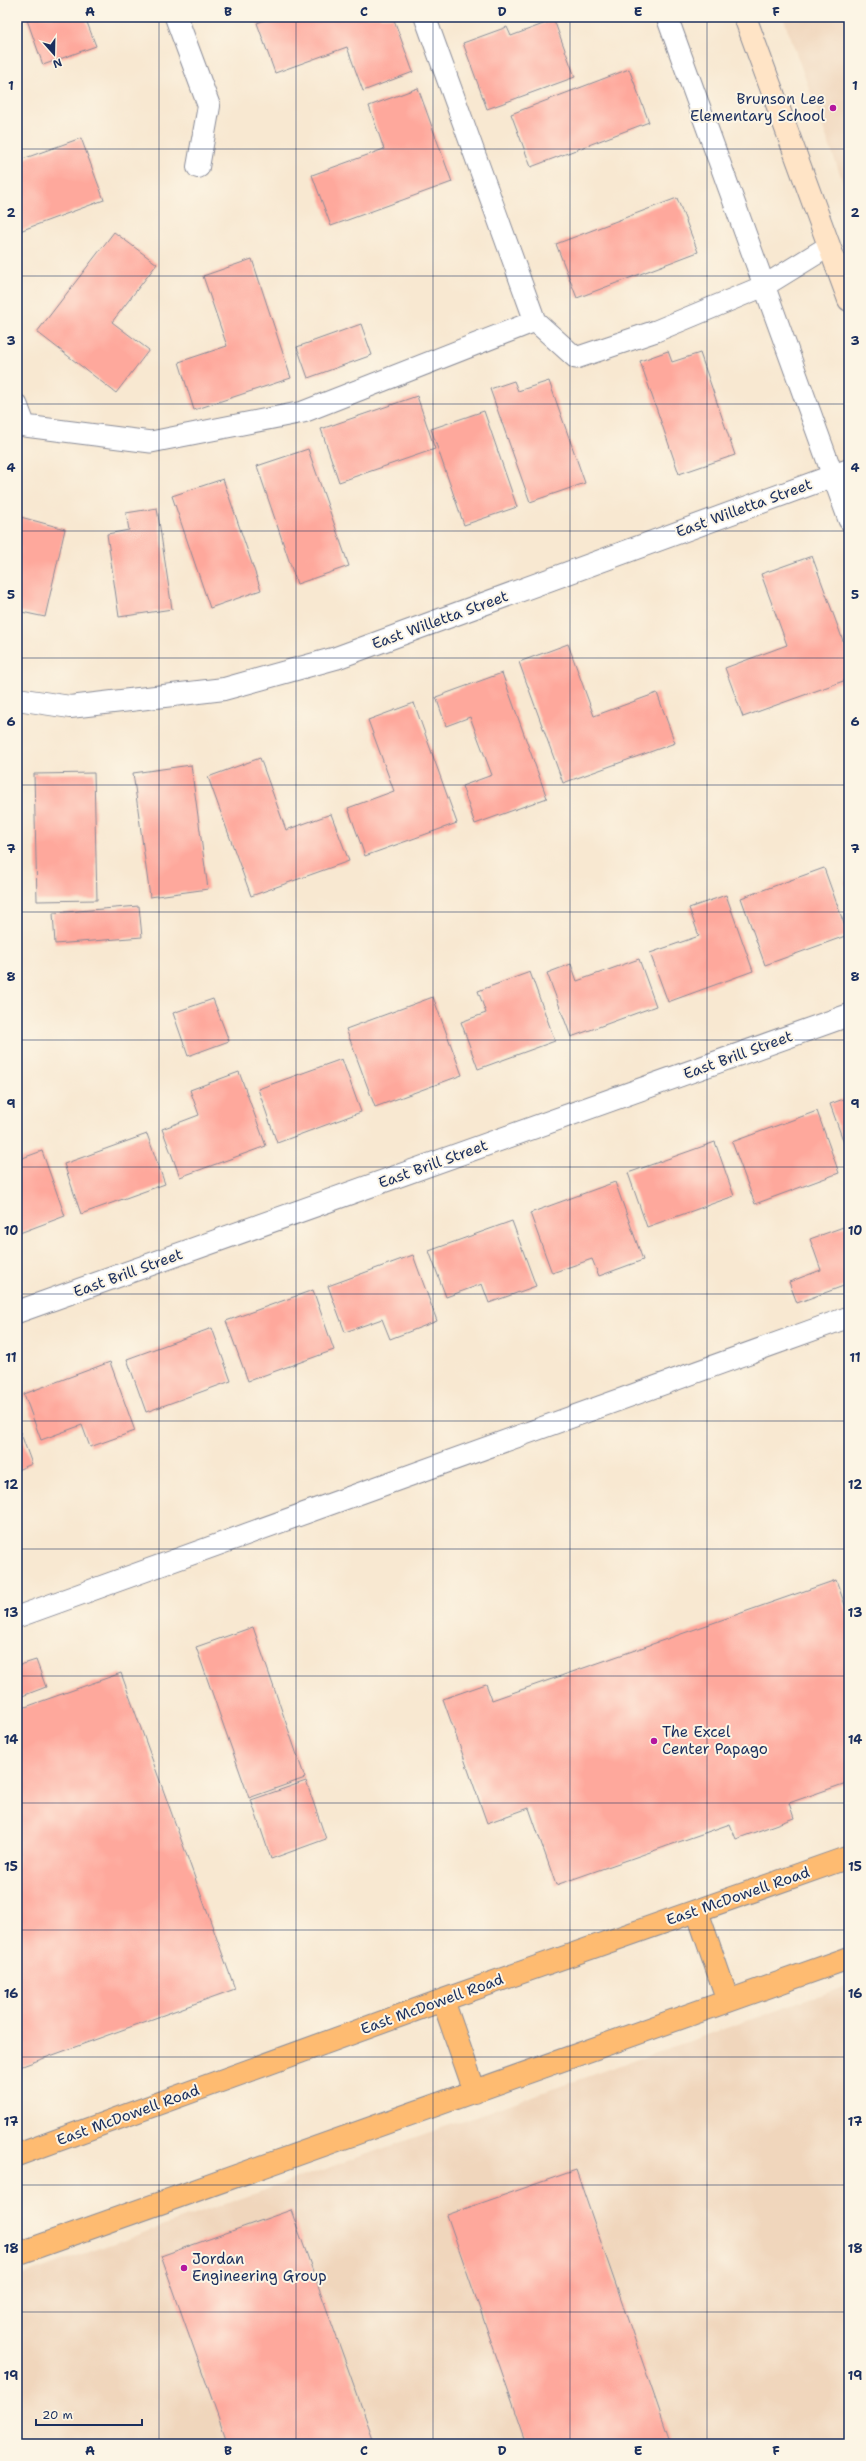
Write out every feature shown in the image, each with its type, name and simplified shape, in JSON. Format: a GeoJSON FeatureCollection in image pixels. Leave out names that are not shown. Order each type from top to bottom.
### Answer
{"type":"FeatureCollection","features":[{"type":"Feature","properties":{"kind":"main road","name":"East McDowell Road"},"geometry":{"type":"LineString","coordinates":[[17,2155],[443,2000],[849,1857]]}},
{"type":"Feature","properties":{"kind":"main road"},"geometry":{"type":"LineString","coordinates":[[697,1910],[728,2001]]}},
{"type":"Feature","properties":{"kind":"main road"},"geometry":{"type":"LineString","coordinates":[[17,2254],[849,1958]]}},
{"type":"Feature","properties":{"kind":"main road"},"geometry":{"type":"LineString","coordinates":[[443,2000],[475,2092]]}},
{"type":"Feature","properties":{"kind":"street"},"geometry":{"type":"LineString","coordinates":[[176,17],[209,106],[198,167]]}},
{"type":"Feature","properties":{"kind":"street"},"geometry":{"type":"LineString","coordinates":[[745,17],[849,300]]}},
{"type":"Feature","properties":{"kind":"street","name":"East Willetta Street"},"geometry":{"type":"LineString","coordinates":[[17,699],[70,707],[224,689],[336,658],[841,473]]}},
{"type":"Feature","properties":{"kind":"street","name":"East Brill Street"},"geometry":{"type":"LineString","coordinates":[[17,1312],[849,1015]]}},
{"type":"Feature","properties":{"kind":"lane"},"geometry":{"type":"LineString","coordinates":[[425,17],[535,321],[576,358],[656,331],[764,286],[829,246]]}},
{"type":"Feature","properties":{"kind":"lane"},"geometry":{"type":"LineString","coordinates":[[667,17],[764,286],[841,473],[849,520]]}},
{"type":"Feature","properties":{"kind":"lane"},"geometry":{"type":"LineString","coordinates":[[17,405],[25,426],[151,442],[303,412],[535,321]]}},
{"type":"Feature","properties":{"kind":"lane"},"geometry":{"type":"LineString","coordinates":[[17,1617],[849,1317]]}},
{"type":"Feature","properties":{"kind":"shaded area","name":"Brunson Lee Elementary School"},"geometry":{"type":"Polygon","coordinates":[[[783,17],[849,17],[849,199],[783,17]]]}},
{"type":"Feature","properties":{"kind":"shaded area"},"geometry":{"type":"Polygon","coordinates":[[[849,1985],[849,2444],[17,2444],[17,2277],[849,1985]]]}},
{"type":"Feature","properties":{"kind":"building"},"geometry":{"type":"Polygon","coordinates":[[[26,17],[85,17],[96,46],[43,65],[26,17]]]}},
{"type":"Feature","properties":{"kind":"building"},"geometry":{"type":"Polygon","coordinates":[[[272,17],[393,17],[413,72],[363,91],[347,47],[275,73],[257,23],[272,17]]]}},
{"type":"Feature","properties":{"kind":"building"},"geometry":{"type":"Polygon","coordinates":[[[554,20],[575,77],[487,109],[463,43],[507,27],[511,36],[554,20]]]}},
{"type":"Feature","properties":{"kind":"building"},"geometry":{"type":"Polygon","coordinates":[[[629,69],[649,122],[531,167],[511,114],[629,69]]]}},
{"type":"Feature","properties":{"kind":"building"},"geometry":{"type":"Polygon","coordinates":[[[418,88],[452,182],[331,226],[312,175],[384,149],[369,106],[418,88]]]}},
{"type":"Feature","properties":{"kind":"building"},"geometry":{"type":"Polygon","coordinates":[[[81,138],[104,200],[17,232],[17,161],[81,138]]]}},
{"type":"Feature","properties":{"kind":"building"},"geometry":{"type":"Polygon","coordinates":[[[677,198],[698,252],[577,298],[556,244],[677,198]]]}},
{"type":"Feature","properties":{"kind":"building"},"geometry":{"type":"Polygon","coordinates":[[[114,232],[157,264],[112,322],[149,350],[116,393],[37,332],[114,232]]]}},
{"type":"Feature","properties":{"kind":"building"},"geometry":{"type":"Polygon","coordinates":[[[252,259],[291,378],[194,410],[179,362],[227,346],[203,276],[252,259]]]}},
{"type":"Feature","properties":{"kind":"building"},"geometry":{"type":"Polygon","coordinates":[[[361,324],[372,355],[308,378],[297,347],[361,324]]]}},
{"type":"Feature","properties":{"kind":"building"},"geometry":{"type":"Polygon","coordinates":[[[668,351],[672,362],[700,353],[735,455],[679,474],[640,361],[668,351]]]}},
{"type":"Feature","properties":{"kind":"building"},"geometry":{"type":"Polygon","coordinates":[[[514,381],[518,391],[549,381],[585,483],[530,502],[490,389],[514,381]]]}},
{"type":"Feature","properties":{"kind":"building"},"geometry":{"type":"Polygon","coordinates":[[[417,396],[435,449],[339,482],[321,429],[417,396]]]}},
{"type":"Feature","properties":{"kind":"building"},"geometry":{"type":"Polygon","coordinates":[[[484,411],[517,507],[464,525],[431,429],[484,411]]]}},
{"type":"Feature","properties":{"kind":"building"},"geometry":{"type":"Polygon","coordinates":[[[308,449],[349,566],[297,584],[257,466],[308,449]]]}},
{"type":"Feature","properties":{"kind":"building"},"geometry":{"type":"Polygon","coordinates":[[[223,479],[261,590],[210,608],[172,496],[223,479]]]}},
{"type":"Feature","properties":{"kind":"building"},"geometry":{"type":"Polygon","coordinates":[[[157,508],[172,609],[119,617],[107,534],[129,530],[126,513],[157,508]]]}},
{"type":"Feature","properties":{"kind":"building"},"geometry":{"type":"Polygon","coordinates":[[[17,516],[65,529],[45,617],[17,611],[17,516]]]}},
{"type":"Feature","properties":{"kind":"building"},"geometry":{"type":"Polygon","coordinates":[[[812,556],[849,657],[849,679],[743,717],[725,668],[787,645],[761,574],[812,556]]]}},
{"type":"Feature","properties":{"kind":"building"},"geometry":{"type":"Polygon","coordinates":[[[568,644],[594,716],[657,693],[675,743],[563,783],[519,662],[568,644]]]}},
{"type":"Feature","properties":{"kind":"building"},"geometry":{"type":"Polygon","coordinates":[[[502,673],[547,798],[475,824],[462,786],[492,775],[470,717],[446,726],[436,697],[502,673]]]}},
{"type":"Feature","properties":{"kind":"building"},"geometry":{"type":"Polygon","coordinates":[[[414,703],[457,823],[365,856],[348,808],[394,791],[368,720],[414,703]]]}},
{"type":"Feature","properties":{"kind":"building"},"geometry":{"type":"Polygon","coordinates":[[[260,758],[286,830],[331,814],[349,861],[251,896],[208,777],[260,758]]]}},
{"type":"Feature","properties":{"kind":"building"},"geometry":{"type":"Polygon","coordinates":[[[191,765],[208,889],[150,897],[133,773],[191,765]]]}},
{"type":"Feature","properties":{"kind":"building"},"geometry":{"type":"Polygon","coordinates":[[[94,773],[97,900],[37,901],[34,774],[94,773]]]}},
{"type":"Feature","properties":{"kind":"building"},"geometry":{"type":"Polygon","coordinates":[[[824,868],[848,935],[765,965],[741,898],[824,868]]]}},
{"type":"Feature","properties":{"kind":"building"},"geometry":{"type":"Polygon","coordinates":[[[849,880],[849,892],[845,882],[849,880]]]}},
{"type":"Feature","properties":{"kind":"building"},"geometry":{"type":"Polygon","coordinates":[[[726,895],[753,971],[668,1002],[650,953],[699,936],[689,908],[726,895]]]}},
{"type":"Feature","properties":{"kind":"building"},"geometry":{"type":"Polygon","coordinates":[[[139,906],[142,937],[55,944],[53,913],[139,906]]]}},
{"type":"Feature","properties":{"kind":"building"},"geometry":{"type":"Polygon","coordinates":[[[639,959],[656,1006],[571,1037],[547,973],[571,964],[577,981],[639,959]]]}},
{"type":"Feature","properties":{"kind":"building"},"geometry":{"type":"Polygon","coordinates":[[[530,972],[555,1041],[478,1069],[461,1022],[486,1013],[478,991],[530,972]]]}},
{"type":"Feature","properties":{"kind":"building"},"geometry":{"type":"Polygon","coordinates":[[[433,997],[462,1075],[375,1107],[346,1029],[433,997]]]}},
{"type":"Feature","properties":{"kind":"building"},"geometry":{"type":"Polygon","coordinates":[[[213,999],[229,1041],[188,1056],[173,1013],[213,999]]]}},
{"type":"Feature","properties":{"kind":"building"},"geometry":{"type":"Polygon","coordinates":[[[342,1059],[361,1112],[277,1143],[258,1089],[342,1059]]]}},
{"type":"Feature","properties":{"kind":"building"},"geometry":{"type":"Polygon","coordinates":[[[239,1072],[266,1146],[180,1177],[162,1129],[199,1115],[190,1090],[239,1072]]]}},
{"type":"Feature","properties":{"kind":"building"},"geometry":{"type":"Polygon","coordinates":[[[849,1097],[849,1153],[848,1154],[830,1104],[849,1097]]]}},
{"type":"Feature","properties":{"kind":"building"},"geometry":{"type":"Polygon","coordinates":[[[817,1111],[839,1173],[755,1204],[732,1142],[817,1111]]]}},
{"type":"Feature","properties":{"kind":"building"},"geometry":{"type":"Polygon","coordinates":[[[147,1134],[165,1184],[81,1214],[64,1164],[147,1134]]]}},
{"type":"Feature","properties":{"kind":"building"},"geometry":{"type":"Polygon","coordinates":[[[715,1142],[734,1196],[647,1227],[628,1173],[715,1142]]]}},
{"type":"Feature","properties":{"kind":"building"},"geometry":{"type":"Polygon","coordinates":[[[42,1151],[65,1216],[17,1234],[17,1160],[42,1151]]]}},
{"type":"Feature","properties":{"kind":"building"},"geometry":{"type":"Polygon","coordinates":[[[615,1182],[643,1260],[599,1276],[592,1259],[552,1273],[530,1213],[615,1182]]]}},
{"type":"Feature","properties":{"kind":"building"},"geometry":{"type":"Polygon","coordinates":[[[512,1221],[536,1286],[489,1303],[482,1284],[446,1297],[429,1251],[512,1221]]]}},
{"type":"Feature","properties":{"kind":"building"},"geometry":{"type":"Polygon","coordinates":[[[849,1225],[849,1284],[797,1303],[789,1282],[821,1270],[810,1239],[849,1225]]]}},
{"type":"Feature","properties":{"kind":"building"},"geometry":{"type":"Polygon","coordinates":[[[413,1255],[437,1321],[390,1339],[382,1319],[345,1332],[328,1286],[413,1255]]]}},
{"type":"Feature","properties":{"kind":"building"},"geometry":{"type":"Polygon","coordinates":[[[313,1290],[334,1350],[248,1381],[226,1321],[313,1290]]]}},
{"type":"Feature","properties":{"kind":"building"},"geometry":{"type":"Polygon","coordinates":[[[212,1328],[231,1381],[146,1412],[127,1359],[212,1328]]]}},
{"type":"Feature","properties":{"kind":"building"},"geometry":{"type":"Polygon","coordinates":[[[110,1362],[135,1431],[90,1447],[82,1425],[41,1440],[24,1394],[110,1362]]]}},
{"type":"Feature","properties":{"kind":"building"},"geometry":{"type":"Polygon","coordinates":[[[17,1423],[32,1464],[17,1470],[17,1423]]]}},
{"type":"Feature","properties":{"kind":"building","name":"The Excel Center Papago"},"geometry":{"type":"Polygon","coordinates":[[[836,1580],[849,1616],[849,1782],[789,1803],[794,1818],[736,1839],[730,1824],[556,1885],[529,1808],[487,1823],[443,1699],[486,1684],[492,1700],[836,1580]]]}},
{"type":"Feature","properties":{"kind":"building"},"geometry":{"type":"Polygon","coordinates":[[[253,1627],[305,1778],[249,1798],[196,1647],[253,1627]]]}},
{"type":"Feature","properties":{"kind":"building"},"geometry":{"type":"Polygon","coordinates":[[[36,1660],[46,1687],[17,1698],[17,1666],[36,1660]]]}},
{"type":"Feature","properties":{"kind":"building"},"geometry":{"type":"Polygon","coordinates":[[[121,1673],[235,1989],[17,2068],[17,1710],[121,1673]]]}},
{"type":"Feature","properties":{"kind":"building"},"geometry":{"type":"Polygon","coordinates":[[[306,1781],[326,1839],[271,1859],[251,1800],[306,1781]]]}},
{"type":"Feature","properties":{"kind":"building"},"geometry":{"type":"Polygon","coordinates":[[[576,2170],[671,2444],[527,2444],[447,2215],[576,2170]]]}},
{"type":"Feature","properties":{"kind":"building"},"geometry":{"type":"Polygon","coordinates":[[[291,2210],[375,2444],[228,2444],[161,2256],[291,2210]]]}},
{"type":"Feature","properties":{"kind":"place","name":"Brunson Lee Elementary School"},"geometry":{"type":"Point","coordinates":[833,108]}},
{"type":"Feature","properties":{"kind":"place","name":"The Excel Center Papago"},"geometry":{"type":"Point","coordinates":[654,1741]}},
{"type":"Feature","properties":{"kind":"place","name":"Jordan Engineering Group"},"geometry":{"type":"Point","coordinates":[184,2268]}}]}
